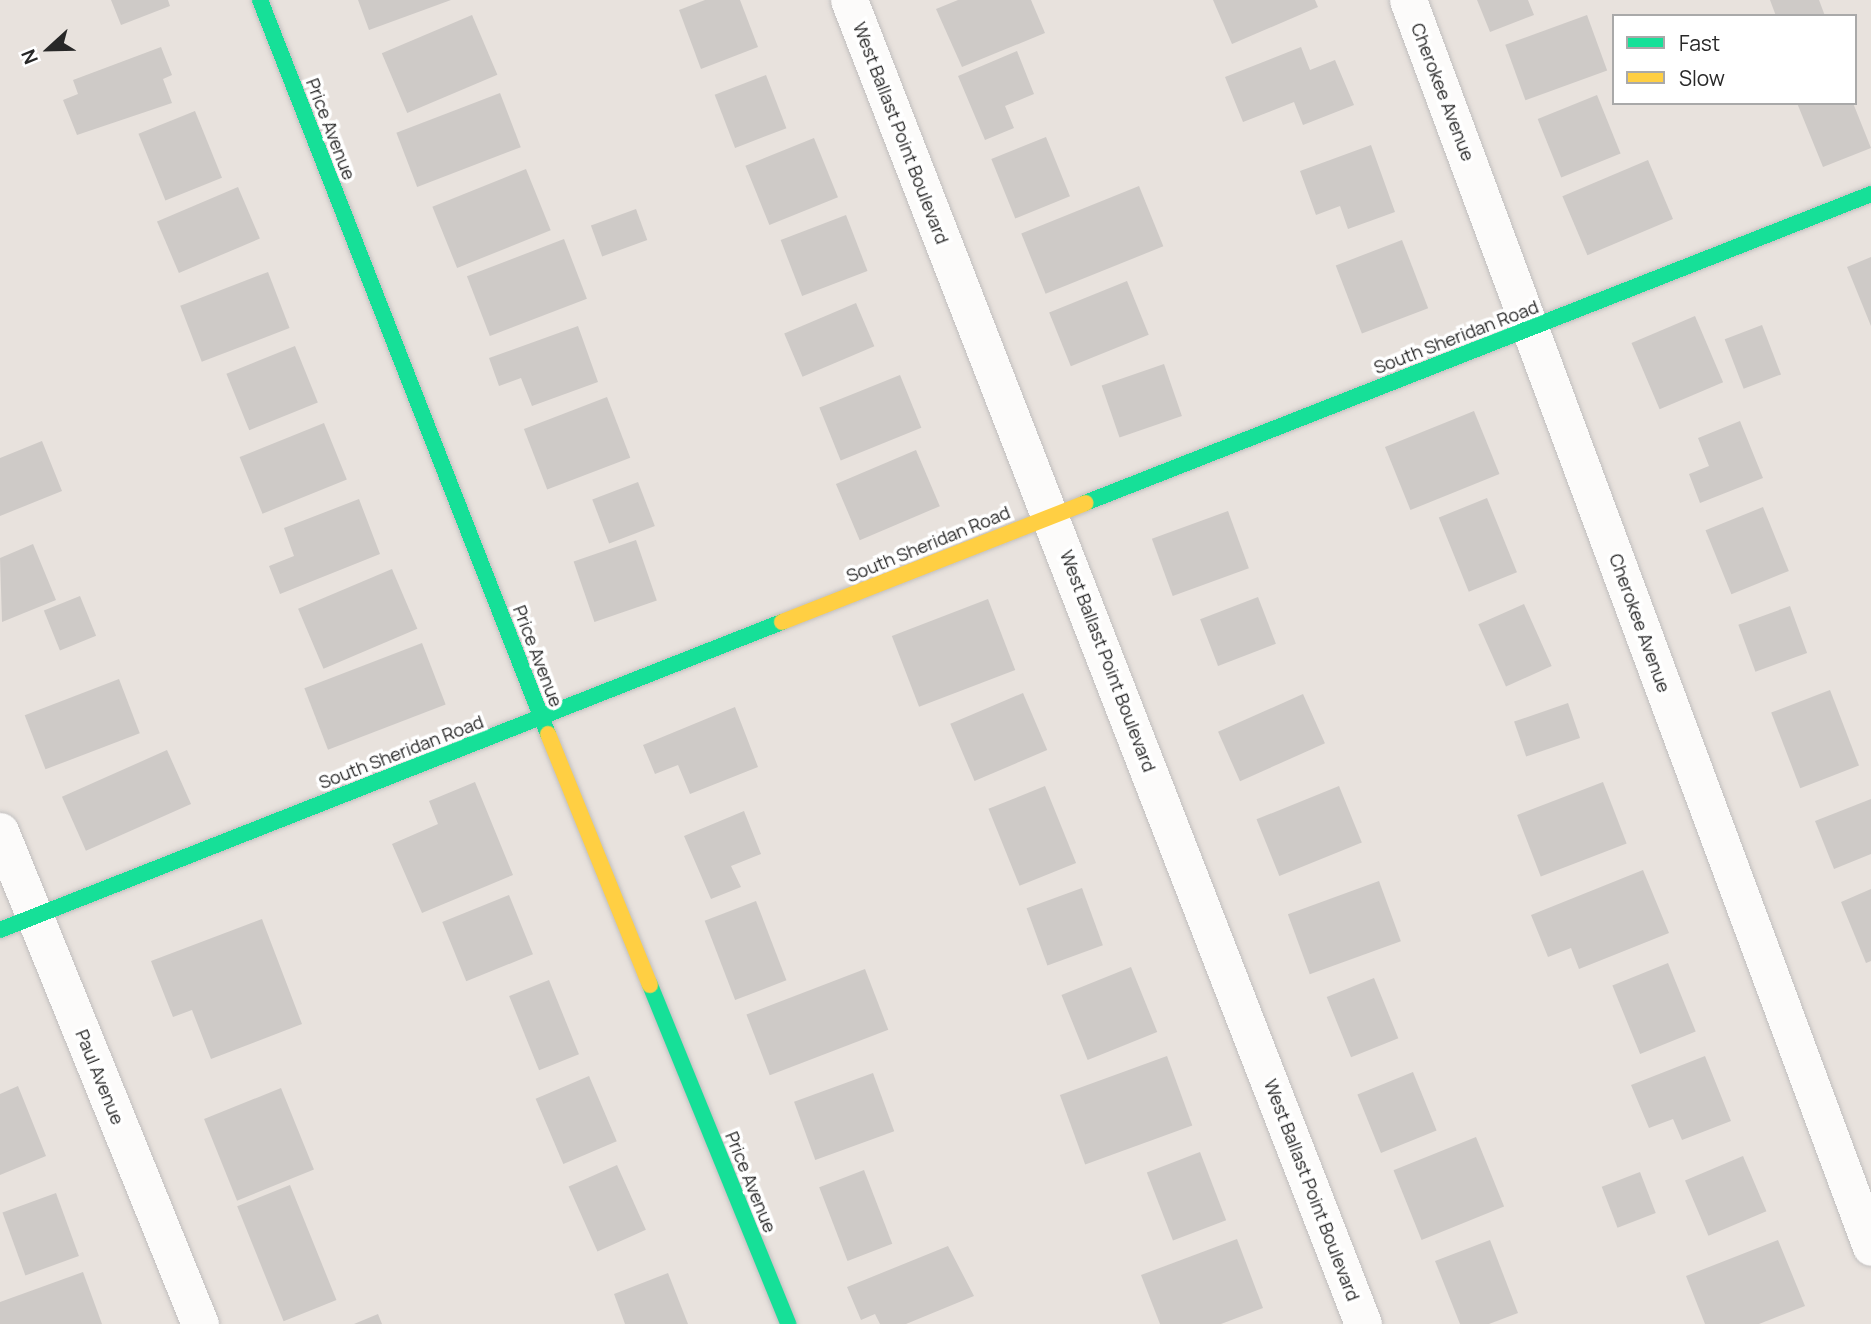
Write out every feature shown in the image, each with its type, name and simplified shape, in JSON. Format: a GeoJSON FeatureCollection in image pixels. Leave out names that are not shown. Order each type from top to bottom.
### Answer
{"type":"FeatureCollection","features":[{"type":"Feature","properties":{"kind":"street","name":"Price Avenue"},"geometry":{"type":"LineString","coordinates":[[260,0],[542,718],[788,1324]]}},
{"type":"Feature","properties":{"kind":"street","name":"West Ballast Point Boulevard"},"geometry":{"type":"LineString","coordinates":[[849,0],[1052,516],[1363,1324]]}},
{"type":"Feature","properties":{"kind":"street","name":"Cherokee Avenue"},"geometry":{"type":"LineString","coordinates":[[1408,0],[1871,1247]]}},
{"type":"Feature","properties":{"kind":"street","name":"South Sheridan Road"},"geometry":{"type":"LineString","coordinates":[[0,930],[1871,194]]}},
{"type":"Feature","properties":{"kind":"street","name":"Paul Avenue"},"geometry":{"type":"LineString","coordinates":[[0,831],[200,1324]]}},
{"type":"Feature","properties":{"kind":"building"},"geometry":{"type":"Polygon","coordinates":[[[111,0],[168,0],[170,6],[121,25],[111,0]]]}},
{"type":"Feature","properties":{"kind":"building"},"geometry":{"type":"Polygon","coordinates":[[[358,0],[451,0],[369,30],[358,0]]]}},
{"type":"Feature","properties":{"kind":"building"},"geometry":{"type":"Polygon","coordinates":[[[705,0],[740,0],[758,47],[701,69],[679,10],[705,0]]]}},
{"type":"Feature","properties":{"kind":"building"},"geometry":{"type":"Polygon","coordinates":[[[958,0],[1031,0],[1045,33],[962,67],[936,9],[958,0]]]}},
{"type":"Feature","properties":{"kind":"building"},"geometry":{"type":"Polygon","coordinates":[[[1213,0],[1315,0],[1318,7],[1232,44],[1213,0]]]}},
{"type":"Feature","properties":{"kind":"building"},"geometry":{"type":"Polygon","coordinates":[[[1477,0],[1528,0],[1534,15],[1490,32],[1477,0]]]}},
{"type":"Feature","properties":{"kind":"building"},"geometry":{"type":"Polygon","coordinates":[[[1770,0],[1819,0],[1824,14],[1775,14],[1770,0]]]}},
{"type":"Feature","properties":{"kind":"building"},"geometry":{"type":"Polygon","coordinates":[[[472,15],[497,75],[407,113],[382,53],[472,15]]]}},
{"type":"Feature","properties":{"kind":"building"},"geometry":{"type":"Polygon","coordinates":[[[1587,15],[1607,70],[1525,100],[1505,45],[1587,15]]]}},
{"type":"Feature","properties":{"kind":"building"},"geometry":{"type":"Polygon","coordinates":[[[161,47],[172,75],[163,79],[172,103],[77,135],[63,100],[78,94],[73,80],[161,47]]]}},
{"type":"Feature","properties":{"kind":"building"},"geometry":{"type":"Polygon","coordinates":[[[1301,47],[1310,70],[1335,60],[1354,105],[1303,125],[1294,102],[1243,122],[1225,77],[1301,47]]]}},
{"type":"Feature","properties":{"kind":"building"},"geometry":{"type":"Polygon","coordinates":[[[1017,51],[1034,94],[1005,106],[1014,128],[985,140],[958,76],[1017,51]]]}},
{"type":"Feature","properties":{"kind":"building"},"geometry":{"type":"Polygon","coordinates":[[[766,75],[786,128],[735,148],[715,95],[766,75]]]}},
{"type":"Feature","properties":{"kind":"building"},"geometry":{"type":"Polygon","coordinates":[[[500,93],[521,147],[417,187],[396,133],[500,93]]]}},
{"type":"Feature","properties":{"kind":"building"},"geometry":{"type":"Polygon","coordinates":[[[1597,95],[1621,153],[1561,177],[1538,119],[1597,95]]]}},
{"type":"Feature","properties":{"kind":"building"},"geometry":{"type":"Polygon","coordinates":[[[1798,105],[1854,105],[1871,148],[1823,167],[1798,105]]]}},
{"type":"Feature","properties":{"kind":"building"},"geometry":{"type":"Polygon","coordinates":[[[195,111],[222,178],[165,201],[138,134],[195,111]]]}},
{"type":"Feature","properties":{"kind":"building"},"geometry":{"type":"Polygon","coordinates":[[[1046,137],[1070,196],[1015,218],[991,159],[1046,137]]]}},
{"type":"Feature","properties":{"kind":"building"},"geometry":{"type":"Polygon","coordinates":[[[814,138],[838,197],[769,225],[745,166],[814,138]]]}},
{"type":"Feature","properties":{"kind":"building"},"geometry":{"type":"Polygon","coordinates":[[[1371,145],[1395,212],[1348,229],[1340,206],[1316,215],[1300,171],[1371,145]]]}},
{"type":"Feature","properties":{"kind":"building"},"geometry":{"type":"Polygon","coordinates":[[[1648,160],[1673,219],[1587,255],[1562,196],[1648,160]]]}},
{"type":"Feature","properties":{"kind":"building"},"geometry":{"type":"Polygon","coordinates":[[[526,169],[551,230],[457,268],[432,207],[526,169]]]}},
{"type":"Feature","properties":{"kind":"building"},"geometry":{"type":"Polygon","coordinates":[[[1139,186],[1163,246],[1046,294],[1021,234],[1139,186]]]}},
{"type":"Feature","properties":{"kind":"building"},"geometry":{"type":"Polygon","coordinates":[[[238,187],[260,239],[179,273],[157,221],[238,187]]]}},
{"type":"Feature","properties":{"kind":"building"},"geometry":{"type":"Polygon","coordinates":[[[636,209],[647,240],[602,256],[591,225],[636,209]]]}},
{"type":"Feature","properties":{"kind":"building"},"geometry":{"type":"Polygon","coordinates":[[[846,215],[868,271],[802,296],[781,240],[846,215]]]}},
{"type":"Feature","properties":{"kind":"building"},"geometry":{"type":"Polygon","coordinates":[[[564,239],[587,299],[490,336],[467,276],[564,239]]]}},
{"type":"Feature","properties":{"kind":"building"},"geometry":{"type":"Polygon","coordinates":[[[1402,240],[1428,308],[1362,334],[1336,265],[1402,240]]]}},
{"type":"Feature","properties":{"kind":"building"},"geometry":{"type":"Polygon","coordinates":[[[1871,257],[1871,326],[1847,267],[1871,257]]]}},
{"type":"Feature","properties":{"kind":"building"},"geometry":{"type":"Polygon","coordinates":[[[268,272],[290,328],[202,362],[180,306],[268,272]]]}},
{"type":"Feature","properties":{"kind":"building"},"geometry":{"type":"Polygon","coordinates":[[[1127,281],[1149,335],[1071,366],[1049,312],[1127,281]]]}},
{"type":"Feature","properties":{"kind":"building"},"geometry":{"type":"Polygon","coordinates":[[[856,303],[874,346],[803,377],[784,333],[856,303]]]}},
{"type":"Feature","properties":{"kind":"building"},"geometry":{"type":"Polygon","coordinates":[[[1695,316],[1723,382],[1660,409],[1631,343],[1695,316]]]}},
{"type":"Feature","properties":{"kind":"building"},"geometry":{"type":"Polygon","coordinates":[[[1762,325],[1781,374],[1744,389],[1725,339],[1762,325]]]}},
{"type":"Feature","properties":{"kind":"building"},"geometry":{"type":"Polygon","coordinates":[[[578,326],[598,382],[532,406],[521,378],[499,386],[489,358],[578,326]]]}},
{"type":"Feature","properties":{"kind":"building"},"geometry":{"type":"Polygon","coordinates":[[[295,346],[318,403],[249,430],[226,374],[295,346]]]}},
{"type":"Feature","properties":{"kind":"building"},"geometry":{"type":"Polygon","coordinates":[[[1164,364],[1182,416],[1120,437],[1102,385],[1164,364]]]}},
{"type":"Feature","properties":{"kind":"building"},"geometry":{"type":"Polygon","coordinates":[[[900,375],[921,428],[841,460],[819,408],[900,375]]]}},
{"type":"Feature","properties":{"kind":"building"},"geometry":{"type":"Polygon","coordinates":[[[607,397],[630,458],[547,490],[524,429],[607,397]]]}},
{"type":"Feature","properties":{"kind":"building"},"geometry":{"type":"Polygon","coordinates":[[[1474,411],[1499,474],[1410,510],[1385,447],[1474,411]]]}},
{"type":"Feature","properties":{"kind":"building"},"geometry":{"type":"Polygon","coordinates":[[[1740,421],[1763,478],[1700,503],[1689,474],[1709,466],[1698,438],[1740,421]]]}},
{"type":"Feature","properties":{"kind":"building"},"geometry":{"type":"Polygon","coordinates":[[[324,423],[347,480],[262,514],[240,457],[324,423]]]}},
{"type":"Feature","properties":{"kind":"building"},"geometry":{"type":"Polygon","coordinates":[[[42,441],[62,491],[0,516],[0,458],[42,441]]]}},
{"type":"Feature","properties":{"kind":"building"},"geometry":{"type":"Polygon","coordinates":[[[916,450],[940,506],[860,540],[836,484],[916,450]]]}},
{"type":"Feature","properties":{"kind":"building"},"geometry":{"type":"Polygon","coordinates":[[[638,482],[655,526],[609,543],[592,500],[638,482]]]}},
{"type":"Feature","properties":{"kind":"building"},"geometry":{"type":"Polygon","coordinates":[[[1487,498],[1517,572],[1469,592],[1439,517],[1487,498]]]}},
{"type":"Feature","properties":{"kind":"building"},"geometry":{"type":"Polygon","coordinates":[[[359,499],[380,554],[280,594],[269,566],[294,556],[284,528],[359,499]]]}},
{"type":"Feature","properties":{"kind":"building"},"geometry":{"type":"Polygon","coordinates":[[[1763,507],[1789,571],[1731,594],[1706,530],[1763,507]]]}},
{"type":"Feature","properties":{"kind":"building"},"geometry":{"type":"Polygon","coordinates":[[[1228,511],[1249,568],[1173,596],[1152,539],[1228,511]]]}},
{"type":"Feature","properties":{"kind":"building"},"geometry":{"type":"Polygon","coordinates":[[[636,540],[657,601],[594,622],[574,561],[636,540]]]}},
{"type":"Feature","properties":{"kind":"building"},"geometry":{"type":"Polygon","coordinates":[[[33,544],[56,600],[2,622],[0,558],[33,544]]]}},
{"type":"Feature","properties":{"kind":"building"},"geometry":{"type":"Polygon","coordinates":[[[392,569],[417,629],[324,669],[298,609],[392,569]]]}},
{"type":"Feature","properties":{"kind":"building"},"geometry":{"type":"Polygon","coordinates":[[[80,596],[96,636],[60,650],[44,611],[80,596]]]}},
{"type":"Feature","properties":{"kind":"building"},"geometry":{"type":"Polygon","coordinates":[[[1258,597],[1276,644],[1218,666],[1200,619],[1258,597]]]}},
{"type":"Feature","properties":{"kind":"building"},"geometry":{"type":"Polygon","coordinates":[[[988,599],[1015,670],[919,707],[892,636],[988,599]]]}},
{"type":"Feature","properties":{"kind":"building"},"geometry":{"type":"Polygon","coordinates":[[[1524,604],[1552,666],[1506,686],[1478,624],[1524,604]]]}},
{"type":"Feature","properties":{"kind":"building"},"geometry":{"type":"Polygon","coordinates":[[[1790,606],[1807,653],[1755,672],[1738,625],[1790,606]]]}},
{"type":"Feature","properties":{"kind":"building"},"geometry":{"type":"Polygon","coordinates":[[[422,643],[446,705],[328,750],[304,688],[422,643]]]}},
{"type":"Feature","properties":{"kind":"building"},"geometry":{"type":"Polygon","coordinates":[[[119,679],[140,733],[45,769],[25,715],[119,679]]]}},
{"type":"Feature","properties":{"kind":"building"},"geometry":{"type":"Polygon","coordinates":[[[1830,690],[1859,766],[1800,788],[1771,713],[1830,690]]]}},
{"type":"Feature","properties":{"kind":"building"},"geometry":{"type":"Polygon","coordinates":[[[1023,693],[1047,750],[975,781],[950,724],[1023,693]]]}},
{"type":"Feature","properties":{"kind":"building"},"geometry":{"type":"Polygon","coordinates":[[[1303,694],[1325,743],[1240,781],[1218,732],[1303,694]]]}},
{"type":"Feature","properties":{"kind":"building"},"geometry":{"type":"Polygon","coordinates":[[[1568,703],[1580,738],[1526,757],[1514,722],[1568,703]]]}},
{"type":"Feature","properties":{"kind":"building"},"geometry":{"type":"Polygon","coordinates":[[[735,707],[758,767],[690,794],[678,765],[655,774],[643,745],[735,707]]]}},
{"type":"Feature","properties":{"kind":"building"},"geometry":{"type":"Polygon","coordinates":[[[167,750],[191,804],[86,851],[62,797],[167,750]]]}},
{"type":"Feature","properties":{"kind":"building"},"geometry":{"type":"Polygon","coordinates":[[[475,782],[513,875],[422,913],[392,844],[438,824],[429,801],[475,782]]]}},
{"type":"Feature","properties":{"kind":"building"},"geometry":{"type":"Polygon","coordinates":[[[1603,782],[1627,844],[1541,877],[1517,815],[1603,782]]]}},
{"type":"Feature","properties":{"kind":"building"},"geometry":{"type":"Polygon","coordinates":[[[1045,786],[1076,863],[1020,886],[988,809],[1045,786]]]}},
{"type":"Feature","properties":{"kind":"building"},"geometry":{"type":"Polygon","coordinates":[[[1339,786],[1362,843],[1279,876],[1256,819],[1339,786]]]}},
{"type":"Feature","properties":{"kind":"building"},"geometry":{"type":"Polygon","coordinates":[[[1871,799],[1871,854],[1834,869],[1815,821],[1871,799]]]}},
{"type":"Feature","properties":{"kind":"building"},"geometry":{"type":"Polygon","coordinates":[[[744,811],[761,854],[731,866],[741,887],[711,899],[684,836],[744,811]]]}},
{"type":"Feature","properties":{"kind":"building"},"geometry":{"type":"Polygon","coordinates":[[[1643,870],[1669,933],[1579,969],[1571,948],[1548,957],[1531,915],[1643,870]]]}},
{"type":"Feature","properties":{"kind":"building"},"geometry":{"type":"Polygon","coordinates":[[[1379,881],[1401,941],[1310,974],[1288,914],[1379,881]]]}},
{"type":"Feature","properties":{"kind":"building"},"geometry":{"type":"Polygon","coordinates":[[[1082,888],[1103,945],[1047,966],[1027,908],[1082,888]]]}},
{"type":"Feature","properties":{"kind":"building"},"geometry":{"type":"Polygon","coordinates":[[[1871,889],[1871,961],[1866,963],[1841,902],[1871,889]]]}},
{"type":"Feature","properties":{"kind":"building"},"geometry":{"type":"Polygon","coordinates":[[[509,895],[533,954],[466,981],[442,922],[509,895]]]}},
{"type":"Feature","properties":{"kind":"building"},"geometry":{"type":"Polygon","coordinates":[[[756,901],[786,980],[735,1000],[705,921],[756,901]]]}},
{"type":"Feature","properties":{"kind":"building"},"geometry":{"type":"Polygon","coordinates":[[[262,919],[302,1024],[211,1059],[192,1010],[173,1017],[151,961],[262,919]]]}},
{"type":"Feature","properties":{"kind":"building"},"geometry":{"type":"Polygon","coordinates":[[[1668,963],[1696,1032],[1640,1054],[1612,985],[1668,963]]]}},
{"type":"Feature","properties":{"kind":"building"},"geometry":{"type":"Polygon","coordinates":[[[1131,967],[1157,1032],[1088,1060],[1061,995],[1131,967]]]}},
{"type":"Feature","properties":{"kind":"building"},"geometry":{"type":"Polygon","coordinates":[[[865,969],[888,1030],[770,1075],[746,1015],[865,969]]]}},
{"type":"Feature","properties":{"kind":"building"},"geometry":{"type":"Polygon","coordinates":[[[1374,978],[1398,1038],[1351,1057],[1327,997],[1374,978]]]}},
{"type":"Feature","properties":{"kind":"building"},"geometry":{"type":"Polygon","coordinates":[[[549,980],[579,1054],[539,1070],[509,996],[549,980]]]}},
{"type":"Feature","properties":{"kind":"building"},"geometry":{"type":"Polygon","coordinates":[[[1167,1056],[1192,1126],[1085,1165],[1060,1095],[1167,1056]]]}},
{"type":"Feature","properties":{"kind":"building"},"geometry":{"type":"Polygon","coordinates":[[[1705,1056],[1731,1121],[1682,1140],[1673,1119],[1649,1128],[1631,1085],[1705,1056]]]}},
{"type":"Feature","properties":{"kind":"building"},"geometry":{"type":"Polygon","coordinates":[[[1413,1072],[1437,1130],[1381,1153],[1357,1094],[1413,1072]]]}},
{"type":"Feature","properties":{"kind":"building"},"geometry":{"type":"Polygon","coordinates":[[[873,1073],[894,1131],[815,1160],[794,1102],[873,1073]]]}},
{"type":"Feature","properties":{"kind":"building"},"geometry":{"type":"Polygon","coordinates":[[[589,1076],[617,1141],[563,1164],[536,1099],[589,1076]]]}},
{"type":"Feature","properties":{"kind":"building"},"geometry":{"type":"Polygon","coordinates":[[[18,1086],[46,1156],[0,1175],[0,1094],[18,1086]]]}},
{"type":"Feature","properties":{"kind":"building"},"geometry":{"type":"Polygon","coordinates":[[[281,1088],[314,1170],[237,1201],[204,1119],[281,1088]]]}},
{"type":"Feature","properties":{"kind":"building"},"geometry":{"type":"Polygon","coordinates":[[[1476,1137],[1504,1207],[1422,1240],[1393,1170],[1476,1137]]]}},
{"type":"Feature","properties":{"kind":"building"},"geometry":{"type":"Polygon","coordinates":[[[1200,1152],[1226,1220],[1173,1241],[1147,1172],[1200,1152]]]}},
{"type":"Feature","properties":{"kind":"building"},"geometry":{"type":"Polygon","coordinates":[[[1743,1156],[1766,1211],[1708,1236],[1685,1181],[1743,1156]]]}},
{"type":"Feature","properties":{"kind":"building"},"geometry":{"type":"Polygon","coordinates":[[[617,1165],[646,1230],[597,1251],[569,1187],[617,1165]]]}},
{"type":"Feature","properties":{"kind":"building"},"geometry":{"type":"Polygon","coordinates":[[[864,1170],[892,1244],[847,1261],[819,1187],[864,1170]]]}},
{"type":"Feature","properties":{"kind":"building"},"geometry":{"type":"Polygon","coordinates":[[[1640,1172],[1656,1213],[1617,1228],[1602,1187],[1640,1172]]]}},
{"type":"Feature","properties":{"kind":"building"},"geometry":{"type":"Polygon","coordinates":[[[290,1185],[336,1300],[284,1321],[237,1206],[290,1185]]]}},
{"type":"Feature","properties":{"kind":"building"},"geometry":{"type":"Polygon","coordinates":[[[56,1193],[79,1256],[25,1275],[2,1212],[56,1193]]]}},
{"type":"Feature","properties":{"kind":"building"},"geometry":{"type":"Polygon","coordinates":[[[1237,1239],[1263,1308],[1221,1324],[1160,1324],[1141,1275],[1237,1239]]]}},
{"type":"Feature","properties":{"kind":"building"},"geometry":{"type":"Polygon","coordinates":[[[1490,1240],[1518,1313],[1489,1324],[1460,1324],[1435,1261],[1490,1240]]]}},
{"type":"Feature","properties":{"kind":"building"},"geometry":{"type":"Polygon","coordinates":[[[1778,1240],[1805,1306],[1759,1324],[1705,1324],[1686,1276],[1778,1240]]]}},
{"type":"Feature","properties":{"kind":"building"},"geometry":{"type":"Polygon","coordinates":[[[948,1246],[974,1296],[906,1324],[880,1324],[875,1314],[861,1320],[847,1287],[948,1246]]]}},
{"type":"Feature","properties":{"kind":"building"},"geometry":{"type":"Polygon","coordinates":[[[83,1272],[102,1324],[0,1324],[0,1302],[83,1272]]]}},
{"type":"Feature","properties":{"kind":"building"},"geometry":{"type":"Polygon","coordinates":[[[668,1273],[688,1324],[625,1324],[614,1294],[668,1273]]]}},
{"type":"Feature","properties":{"kind":"building"},"geometry":{"type":"Polygon","coordinates":[[[378,1314],[382,1324],[354,1324],[378,1314]]]}},
{"type":"Feature","properties":{"kind":"traffic: fast"},"geometry":{"type":"LineString","coordinates":[[260,0],[548,734]]}},
{"type":"Feature","properties":{"kind":"traffic: fast"},"geometry":{"type":"LineString","coordinates":[[1085,503],[1871,194]]}},
{"type":"Feature","properties":{"kind":"traffic: fast"},"geometry":{"type":"LineString","coordinates":[[0,930],[782,622]]}},
{"type":"Feature","properties":{"kind":"traffic: fast"},"geometry":{"type":"LineString","coordinates":[[650,985],[788,1324]]}},
{"type":"Feature","properties":{"kind":"traffic: slow"},"geometry":{"type":"LineString","coordinates":[[782,622],[1085,503]]}},
{"type":"Feature","properties":{"kind":"traffic: slow"},"geometry":{"type":"LineString","coordinates":[[548,734],[650,985]]}}]}
